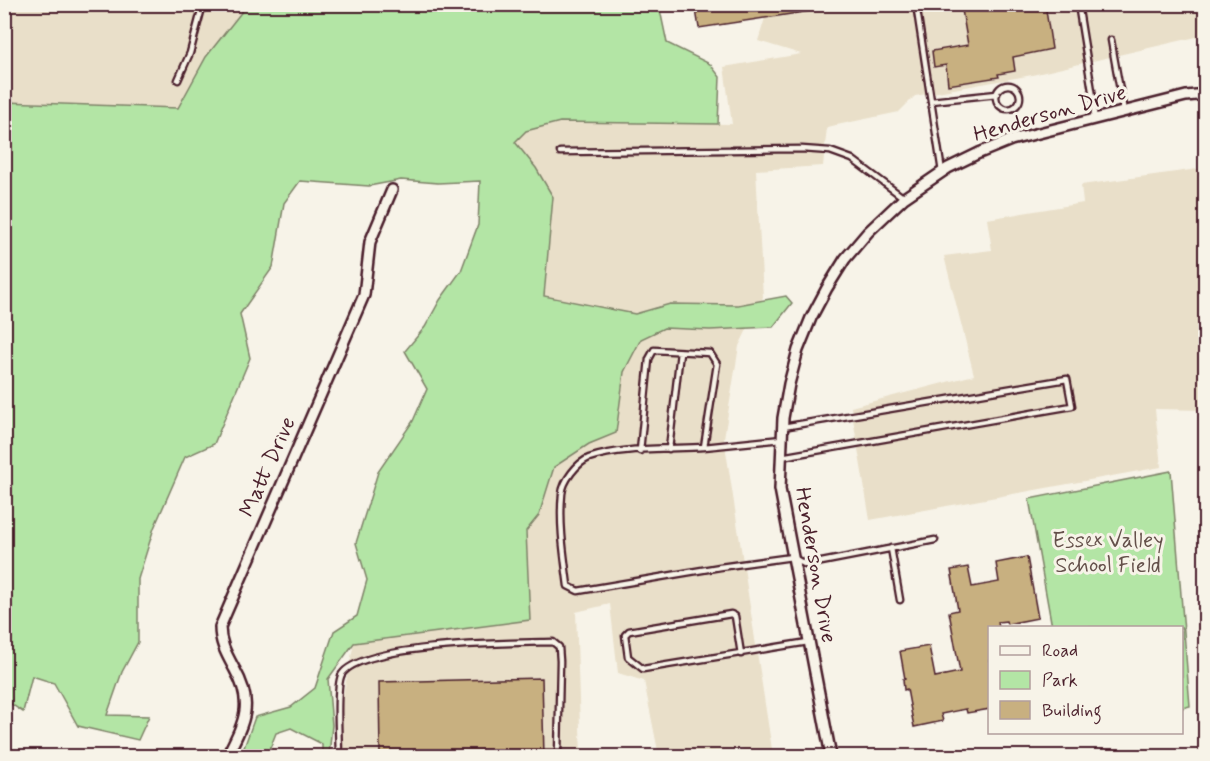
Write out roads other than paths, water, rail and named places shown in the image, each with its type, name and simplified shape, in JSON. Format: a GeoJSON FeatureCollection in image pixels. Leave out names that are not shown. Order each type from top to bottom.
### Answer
{"type":"FeatureCollection","features":[{"type":"Feature","properties":{"kind":"street","name":"Henderson Drive"},"geometry":{"type":"LineString","coordinates":[[831,756],[780,489],[783,427],[789,384],[798,350],[826,288],[867,232],[904,198],[942,172],[979,153],[1011,140],[1186,96],[1206,94]]}},
{"type":"Feature","properties":{"kind":"street","name":"Matt Drive"},"geometry":{"type":"LineString","coordinates":[[227,756],[242,726],[247,707],[242,686],[223,648],[220,627],[364,296],[370,242],[392,190]]}},
{"type":"Feature","properties":{"kind":"lane"},"geometry":{"type":"LineString","coordinates":[[178,80],[190,53],[203,4]]}},
{"type":"Feature","properties":{"kind":"lane"},"geometry":{"type":"LineString","coordinates":[[916,4],[942,172]]}},
{"type":"Feature","properties":{"kind":"lane"},"geometry":{"type":"LineString","coordinates":[[1078,4],[1094,103],[1094,119]]}},
{"type":"Feature","properties":{"kind":"lane"},"geometry":{"type":"LineString","coordinates":[[1111,40],[1124,112]]}},
{"type":"Feature","properties":{"kind":"lane"},"geometry":{"type":"LineString","coordinates":[[931,101],[997,94],[1005,86],[1013,87],[1018,92],[1019,100],[1015,106],[1005,108],[999,104],[997,94]]}},
{"type":"Feature","properties":{"kind":"lane"},"geometry":{"type":"LineString","coordinates":[[560,152],[802,149],[830,152],[852,159],[904,198]]}},
{"type":"Feature","properties":{"kind":"lane"},"geometry":{"type":"LineString","coordinates":[[640,451],[649,359],[654,350],[710,353],[717,363],[704,447]]}},
{"type":"Feature","properties":{"kind":"lane"},"geometry":{"type":"LineString","coordinates":[[669,449],[680,352]]}},
{"type":"Feature","properties":{"kind":"lane"},"geometry":{"type":"LineString","coordinates":[[781,458],[1072,406],[1066,379],[783,427]]}},
{"type":"Feature","properties":{"kind":"lane"},"geometry":{"type":"LineString","coordinates":[[782,439],[704,447],[620,451],[587,459],[574,469],[562,491],[561,526],[568,585],[578,591],[792,557],[806,565],[935,540]]}},
{"type":"Feature","properties":{"kind":"lane"},"geometry":{"type":"LineString","coordinates":[[891,548],[900,600]]}},
{"type":"Feature","properties":{"kind":"lane"},"geometry":{"type":"LineString","coordinates":[[741,654],[735,616],[731,614],[628,631],[625,635],[628,657],[643,669],[741,654],[808,642]]}},
{"type":"Feature","properties":{"kind":"lane"},"geometry":{"type":"LineString","coordinates":[[339,756],[339,685],[343,674],[358,663],[379,656],[453,645],[553,642],[559,647],[560,661],[558,756]]}},
{"type":"Feature","properties":{"kind":"park label","name":"Essex Valley School Field"},"geometry":{"type":"Point","coordinates":[1108,554]}}]}
